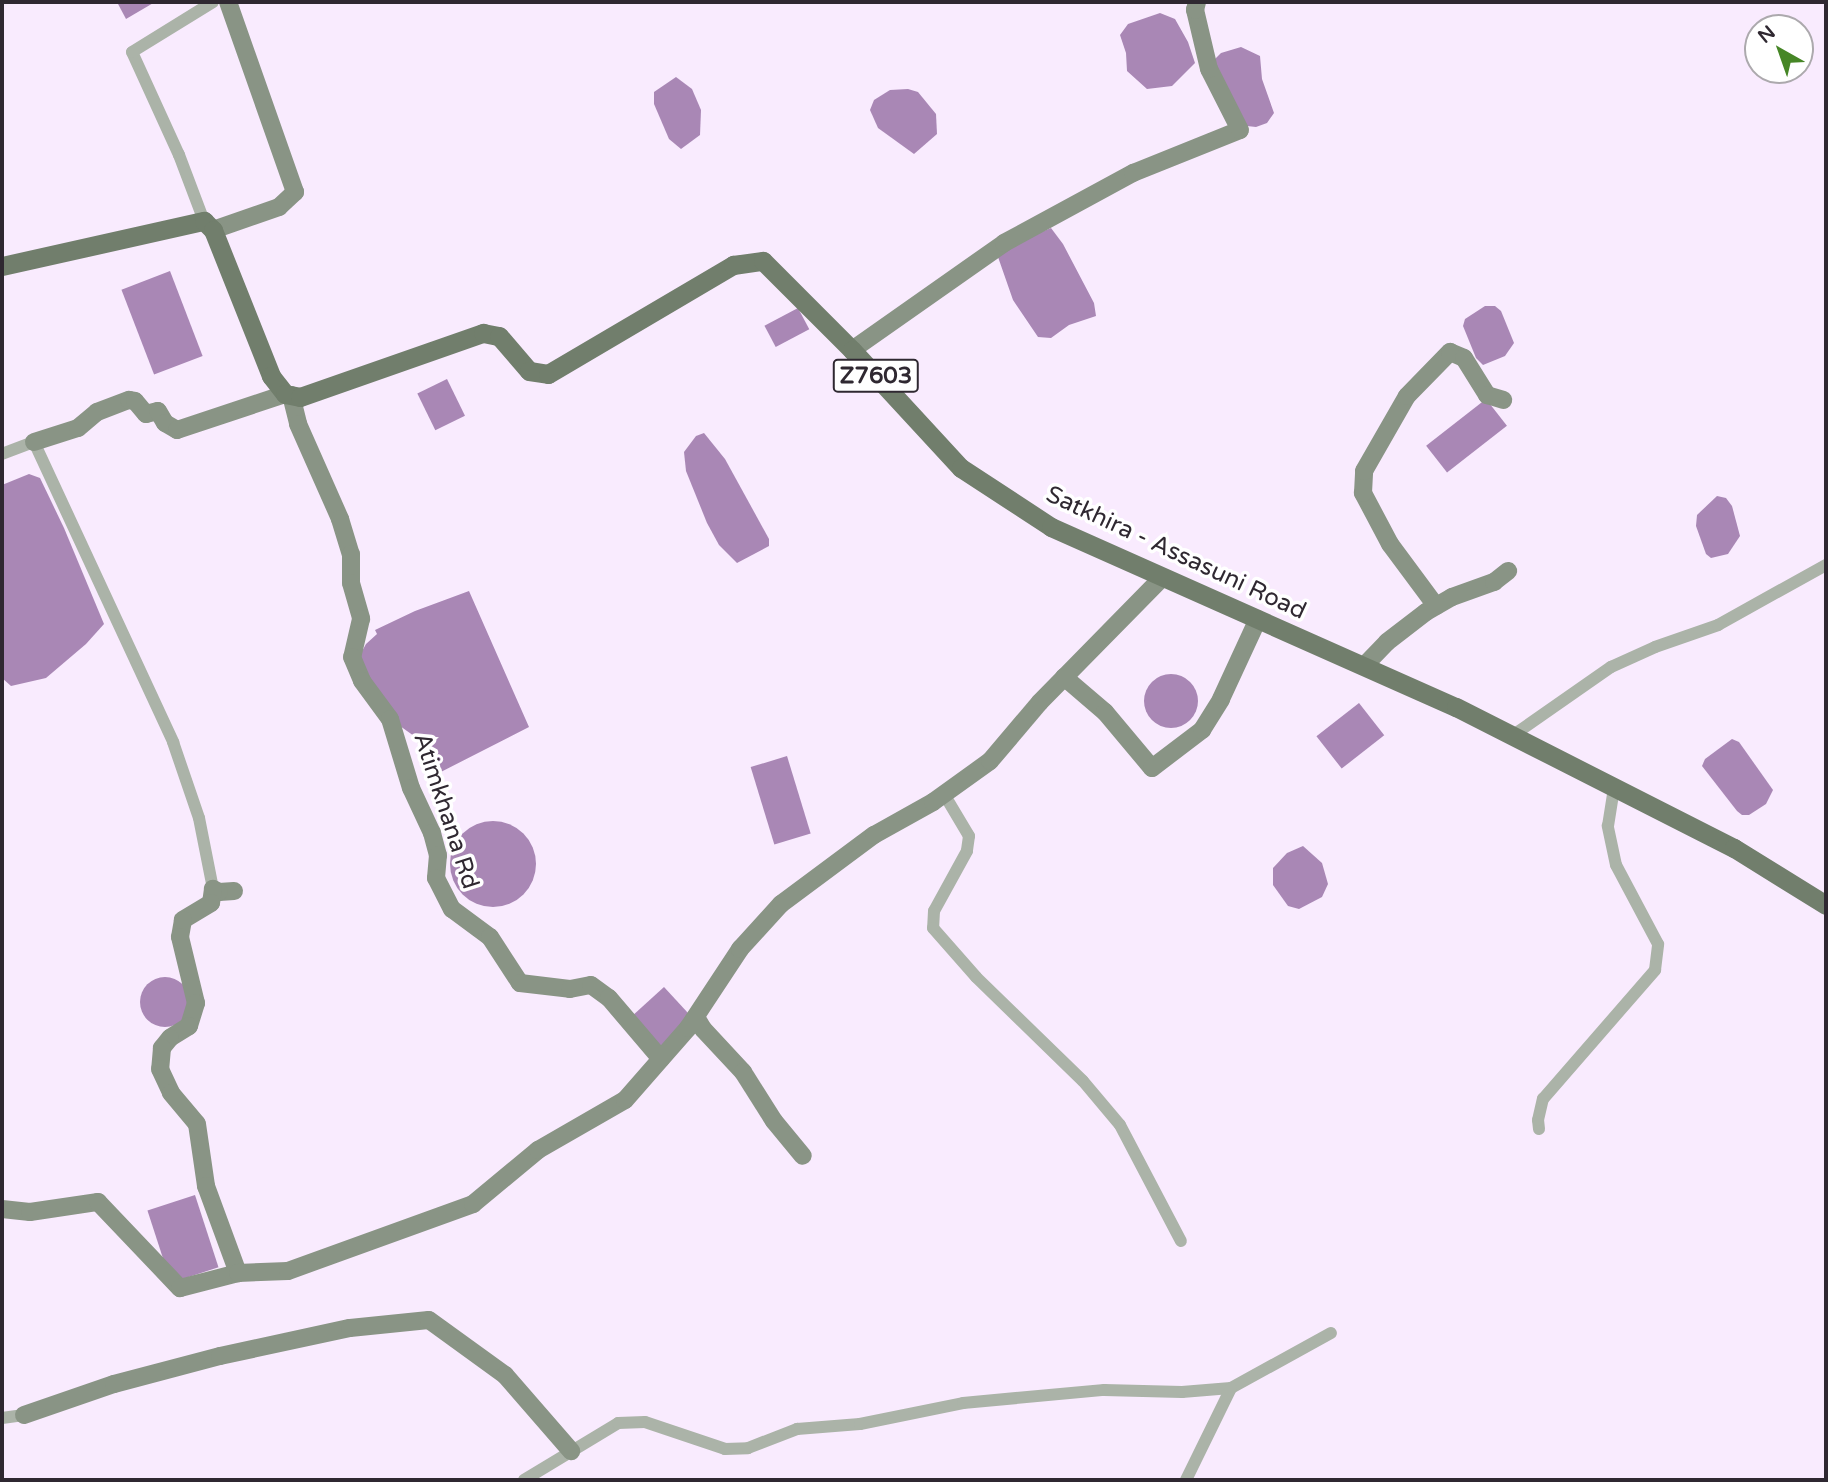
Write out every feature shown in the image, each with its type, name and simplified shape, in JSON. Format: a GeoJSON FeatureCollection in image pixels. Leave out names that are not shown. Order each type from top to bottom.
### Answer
{"type":"FeatureCollection","features":[{"type":"Feature","properties":{"kind":"main road"},"geometry":{"type":"LineString","coordinates":[[2,267],[209,226],[279,206],[295,192],[228,2]]}},
{"type":"Feature","properties":{"kind":"main road"},"geometry":{"type":"LineString","coordinates":[[852,349],[1004,243],[1133,173],[1240,130],[1209,69],[1195,10],[1197,2]]}},
{"type":"Feature","properties":{"kind":"main road"},"geometry":{"type":"LineString","coordinates":[[34,442],[78,428],[97,412],[129,400],[135,401],[146,414],[158,411],[165,423],[177,430],[288,394],[271,376],[209,226]]}},
{"type":"Feature","properties":{"kind":"main road","name":"Satkhira - Assasuni Road"},"geometry":{"type":"LineString","coordinates":[[288,394],[300,397],[483,333],[499,337],[528,372],[548,374],[733,265],[763,261],[852,349],[961,468],[1051,527],[1364,666],[1512,736],[1734,848],[1826,905]]}},
{"type":"Feature","properties":{"kind":"main road"},"geometry":{"type":"LineString","coordinates":[[1436,606],[1390,544],[1363,493],[1364,471],[1374,449],[1407,396],[1424,382],[1450,352],[1464,358],[1487,395],[1503,400]]}},
{"type":"Feature","properties":{"kind":"main road","name":"Atimkhana Rd"},"geometry":{"type":"LineString","coordinates":[[288,394],[298,424],[340,519],[351,554],[351,583],[361,619],[352,657],[362,681],[390,719],[411,788],[432,833],[438,855],[436,878],[452,909],[490,937],[520,983],[570,989],[591,985],[609,998],[661,1059]]}},
{"type":"Feature","properties":{"kind":"main road"},"geometry":{"type":"LineString","coordinates":[[1364,666],[1387,642],[1436,606],[1494,582],[1508,571]]}},
{"type":"Feature","properties":{"kind":"main road"},"geometry":{"type":"LineString","coordinates":[[2,1209],[30,1212],[98,1202],[180,1288],[238,1273],[288,1271],[473,1205],[538,1150],[625,1100],[696,1017],[740,949],[781,904],[874,835],[944,794],[990,761],[1064,677],[1163,577]]}},
{"type":"Feature","properties":{"kind":"main road"},"geometry":{"type":"LineString","coordinates":[[1064,677],[1105,712],[1136,753],[1152,768],[1202,730],[1221,699],[1258,619]]}},
{"type":"Feature","properties":{"kind":"main road"},"geometry":{"type":"LineString","coordinates":[[234,891],[219,892],[214,889],[211,903],[188,915],[180,926],[181,945],[197,1003],[189,1026],[170,1038],[162,1048],[160,1069],[171,1093],[197,1124],[206,1186],[238,1273]]}},
{"type":"Feature","properties":{"kind":"main road"},"geometry":{"type":"LineString","coordinates":[[696,1017],[703,1029],[743,1072],[774,1121],[803,1156]]}},
{"type":"Feature","properties":{"kind":"main road"},"geometry":{"type":"LineString","coordinates":[[24,1415],[114,1384],[220,1356],[350,1328],[429,1320],[505,1376],[571,1451]]}},
{"type":"Feature","properties":{"kind":"street"},"geometry":{"type":"LineString","coordinates":[[209,226],[132,52],[213,2]]}},
{"type":"Feature","properties":{"kind":"street"},"geometry":{"type":"LineString","coordinates":[[2,454],[34,442],[173,742],[199,818],[214,889]]}},
{"type":"Feature","properties":{"kind":"street"},"geometry":{"type":"LineString","coordinates":[[1512,736],[1611,667],[1655,647],[1717,625],[1826,565]]}},
{"type":"Feature","properties":{"kind":"street"},"geometry":{"type":"LineString","coordinates":[[1539,1129],[1538,1120],[1543,1099],[1655,970],[1658,944],[1616,865],[1613,852],[1608,827],[1614,787]]}},
{"type":"Feature","properties":{"kind":"street"},"geometry":{"type":"LineString","coordinates":[[944,794],[969,836],[967,851],[934,911],[933,928],[976,977],[1083,1081],[1120,1125],[1181,1241]]}},
{"type":"Feature","properties":{"kind":"street"},"geometry":{"type":"LineString","coordinates":[[524,1480],[618,1423],[645,1422],[725,1449],[748,1448],[797,1429],[860,1424],[963,1403],[1104,1390],[1182,1392],[1231,1388],[1331,1333]]}},
{"type":"Feature","properties":{"kind":"street"},"geometry":{"type":"LineString","coordinates":[[1186,1480],[1231,1388]]}},
{"type":"Feature","properties":{"kind":"street"},"geometry":{"type":"LineString","coordinates":[[2,1418],[24,1415]]}},
{"type":"Feature","properties":{"kind":"shaded area"},"geometry":{"type":"Polygon","coordinates":[[[117,2],[155,2],[126,19],[117,2]]]}},
{"type":"Feature","properties":{"kind":"shaded area"},"geometry":{"type":"Polygon","coordinates":[[[1160,13],[1175,19],[1188,42],[1195,63],[1172,86],[1147,89],[1127,71],[1126,53],[1120,35],[1128,24],[1160,13]]]}},
{"type":"Feature","properties":{"kind":"shaded area"},"geometry":{"type":"Polygon","coordinates":[[[1241,47],[1260,56],[1262,79],[1274,113],[1267,123],[1256,127],[1247,126],[1213,61],[1221,53],[1241,47]]]}},
{"type":"Feature","properties":{"kind":"shaded area"},"geometry":{"type":"Polygon","coordinates":[[[676,77],[692,89],[701,110],[700,135],[681,149],[669,139],[654,104],[654,92],[676,77]]]}},
{"type":"Feature","properties":{"kind":"shaded area"},"geometry":{"type":"Polygon","coordinates":[[[908,89],[918,92],[936,114],[937,134],[914,154],[878,128],[870,110],[874,100],[890,90],[908,89]]]}},
{"type":"Feature","properties":{"kind":"shaded area"},"geometry":{"type":"Polygon","coordinates":[[[1051,228],[1063,244],[1094,303],[1096,316],[1069,325],[1051,338],[1038,337],[1013,300],[998,257],[1017,242],[1051,228]]]}},
{"type":"Feature","properties":{"kind":"shaded area"},"geometry":{"type":"Polygon","coordinates":[[[170,271],[203,356],[154,375],[121,290],[170,271]]]}},
{"type":"Feature","properties":{"kind":"shaded area"},"geometry":{"type":"Polygon","coordinates":[[[1485,306],[1495,306],[1501,311],[1514,343],[1505,356],[1483,365],[1476,358],[1463,326],[1465,319],[1485,306]]]}},
{"type":"Feature","properties":{"kind":"shaded area"},"geometry":{"type":"Polygon","coordinates":[[[798,308],[809,329],[776,347],[764,326],[798,308]]]}},
{"type":"Feature","properties":{"kind":"shaded area"},"geometry":{"type":"Polygon","coordinates":[[[447,379],[465,416],[435,430],[417,393],[447,379]]]}},
{"type":"Feature","properties":{"kind":"shaded area"},"geometry":{"type":"Polygon","coordinates":[[[1486,399],[1507,426],[1447,473],[1426,446],[1486,399]]]}},
{"type":"Feature","properties":{"kind":"shaded area"},"geometry":{"type":"Polygon","coordinates":[[[704,433],[725,459],[769,539],[769,546],[737,563],[719,545],[686,471],[684,452],[696,436],[704,433]]]}},
{"type":"Feature","properties":{"kind":"shaded area"},"geometry":{"type":"Polygon","coordinates":[[[29,474],[40,478],[104,624],[86,644],[46,678],[11,686],[2,678],[2,485],[29,474]]]}},
{"type":"Feature","properties":{"kind":"shaded area"},"geometry":{"type":"Polygon","coordinates":[[[1717,496],[1726,498],[1732,506],[1740,536],[1728,554],[1711,558],[1706,554],[1696,526],[1697,515],[1717,496]]]}},
{"type":"Feature","properties":{"kind":"shaded area"},"geometry":{"type":"Polygon","coordinates":[[[469,591],[529,727],[433,776],[414,736],[400,726],[361,664],[360,655],[366,644],[377,634],[375,630],[415,611],[469,591]]]}},
{"type":"Feature","properties":{"kind":"shaded area"},"geometry":{"type":"Polygon","coordinates":[[[1171,674],[1190,682],[1198,701],[1190,720],[1171,728],[1152,720],[1144,701],[1152,682],[1171,674]]]}},
{"type":"Feature","properties":{"kind":"shaded area"},"geometry":{"type":"Polygon","coordinates":[[[1359,703],[1384,735],[1342,769],[1316,736],[1359,703]]]}},
{"type":"Feature","properties":{"kind":"shaded area"},"geometry":{"type":"Polygon","coordinates":[[[1732,739],[1739,742],[1773,790],[1766,804],[1749,815],[1742,815],[1737,811],[1702,766],[1705,759],[1732,739]]]}},
{"type":"Feature","properties":{"kind":"shaded area"},"geometry":{"type":"Polygon","coordinates":[[[787,756],[811,833],[774,845],[751,767],[787,756]]]}},
{"type":"Feature","properties":{"kind":"shaded area"},"geometry":{"type":"Polygon","coordinates":[[[493,821],[509,825],[523,834],[532,848],[536,864],[532,880],[523,894],[509,903],[493,907],[477,903],[463,894],[454,880],[450,864],[454,848],[463,834],[477,825],[493,821]]]}},
{"type":"Feature","properties":{"kind":"shaded area"},"geometry":{"type":"Polygon","coordinates":[[[1303,846],[1322,863],[1328,884],[1322,897],[1299,909],[1288,906],[1273,885],[1273,868],[1287,853],[1303,846]]]}},
{"type":"Feature","properties":{"kind":"shaded area"},"geometry":{"type":"Polygon","coordinates":[[[165,977],[183,984],[190,1002],[183,1020],[165,1027],[147,1020],[140,1002],[147,984],[165,977]]]}},
{"type":"Feature","properties":{"kind":"shaded area"},"geometry":{"type":"Polygon","coordinates":[[[664,987],[688,1013],[684,1026],[660,1048],[631,1017],[664,987]]]}},
{"type":"Feature","properties":{"kind":"shaded area"},"geometry":{"type":"Polygon","coordinates":[[[195,1195],[218,1267],[171,1283],[147,1210],[195,1195]]]}}]}
